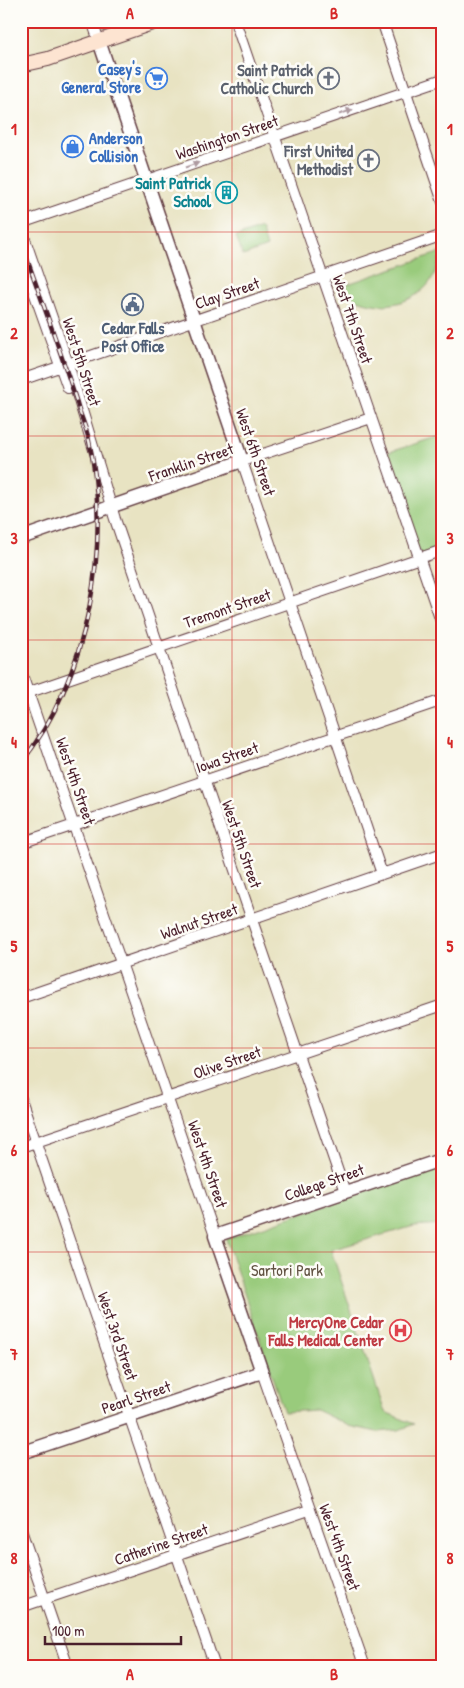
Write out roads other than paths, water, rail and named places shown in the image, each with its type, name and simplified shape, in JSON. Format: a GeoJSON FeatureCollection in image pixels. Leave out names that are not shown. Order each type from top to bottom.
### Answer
{"type":"FeatureCollection","features":[{"type":"Feature","properties":{"kind":"main road"},"geometry":{"type":"LineString","coordinates":[[21,65],[48,59],[158,21]]}},
{"type":"Feature","properties":{"kind":"street"},"geometry":{"type":"LineString","coordinates":[[92,21],[99,42]]}},
{"type":"Feature","properties":{"kind":"street","name":"West 7th Street"},"geometry":{"type":"LineString","coordinates":[[235,21],[443,627]]}},
{"type":"Feature","properties":{"kind":"street"},"geometry":{"type":"LineString","coordinates":[[382,21],[443,202]]}},
{"type":"Feature","properties":{"kind":"street","name":"West 6th Street"},"geometry":{"type":"LineString","coordinates":[[99,42],[382,874]]}},
{"type":"Feature","properties":{"kind":"street","name":"Washington Street"},"geometry":{"type":"LineString","coordinates":[[21,223],[443,79]]}},
{"type":"Feature","properties":{"kind":"street","name":"West 5th Street"},"geometry":{"type":"LineString","coordinates":[[21,228],[110,507],[345,1192]]}},
{"type":"Feature","properties":{"kind":"street","name":"Clay Street"},"geometry":{"type":"LineString","coordinates":[[21,380],[443,235]]}},
{"type":"Feature","properties":{"kind":"street","name":"West 5th Street"},"geometry":{"type":"LineString","coordinates":[[21,255],[65,365]]}},
{"type":"Feature","properties":{"kind":"street","name":"Franklin Street"},"geometry":{"type":"LineString","coordinates":[[21,538],[371,418]]}},
{"type":"Feature","properties":{"kind":"street","name":"Tremont Street"},"geometry":{"type":"LineString","coordinates":[[25,694],[443,550]]}},
{"type":"Feature","properties":{"kind":"street","name":"West 4th Street"},"geometry":{"type":"LineString","coordinates":[[21,672],[25,694],[74,825],[309,1510],[365,1667]]}},
{"type":"Feature","properties":{"kind":"street","name":"Iowa Street"},"geometry":{"type":"LineString","coordinates":[[21,843],[443,700]]}},
{"type":"Feature","properties":{"kind":"street","name":"Walnut Street"},"geometry":{"type":"LineString","coordinates":[[21,998],[443,853]]}},
{"type":"Feature","properties":{"kind":"street","name":"Olive Street"},"geometry":{"type":"LineString","coordinates":[[21,1147],[443,1005]]}},
{"type":"Feature","properties":{"kind":"street","name":"West 3rd Street"},"geometry":{"type":"LineString","coordinates":[[21,1099],[215,1667]]}},
{"type":"Feature","properties":{"kind":"street","name":"College Street"},"geometry":{"type":"LineString","coordinates":[[215,1236],[443,1158]]}},
{"type":"Feature","properties":{"kind":"street","name":"Pearl Street"},"geometry":{"type":"LineString","coordinates":[[21,1453],[262,1372]]}},
{"type":"Feature","properties":{"kind":"street","name":"Catherine Street"},"geometry":{"type":"LineString","coordinates":[[21,1607],[309,1510]]}},
{"type":"Feature","properties":{"kind":"street"},"geometry":{"type":"LineString","coordinates":[[21,1530],[68,1667]]}},
{"type":"Feature","properties":{"kind":"railway"},"geometry":{"type":"LineString","coordinates":[[21,242],[88,436],[95,477],[98,520],[96,563],[89,607],[79,650],[64,691],[44,729],[21,763]]}},
{"type":"Feature","properties":{"kind":"place","name":"Casey's General Store"},"geometry":{"type":"Point","coordinates":[157,78]}},
{"type":"Feature","properties":{"kind":"place","name":"Saint Patrick Catholic Church"},"geometry":{"type":"Point","coordinates":[329,79]}},
{"type":"Feature","properties":{"kind":"place","name":"Anderson Collision"},"geometry":{"type":"Point","coordinates":[73,147]}},
{"type":"Feature","properties":{"kind":"place","name":"First United Methodist"},"geometry":{"type":"Point","coordinates":[369,160]}},
{"type":"Feature","properties":{"kind":"place","name":"Saint Patrick School"},"geometry":{"type":"Point","coordinates":[227,192]}},
{"type":"Feature","properties":{"kind":"place","name":"Cedar Falls Post Office"},"geometry":{"type":"Point","coordinates":[133,304]}},
{"type":"Feature","properties":{"kind":"place","name":"MercyOne Cedar Falls Medical Center"},"geometry":{"type":"Point","coordinates":[400,1331]}},
{"type":"Feature","properties":{"kind":"park label","name":"Sartori Park"},"geometry":{"type":"Point","coordinates":[287,1270]}}]}
